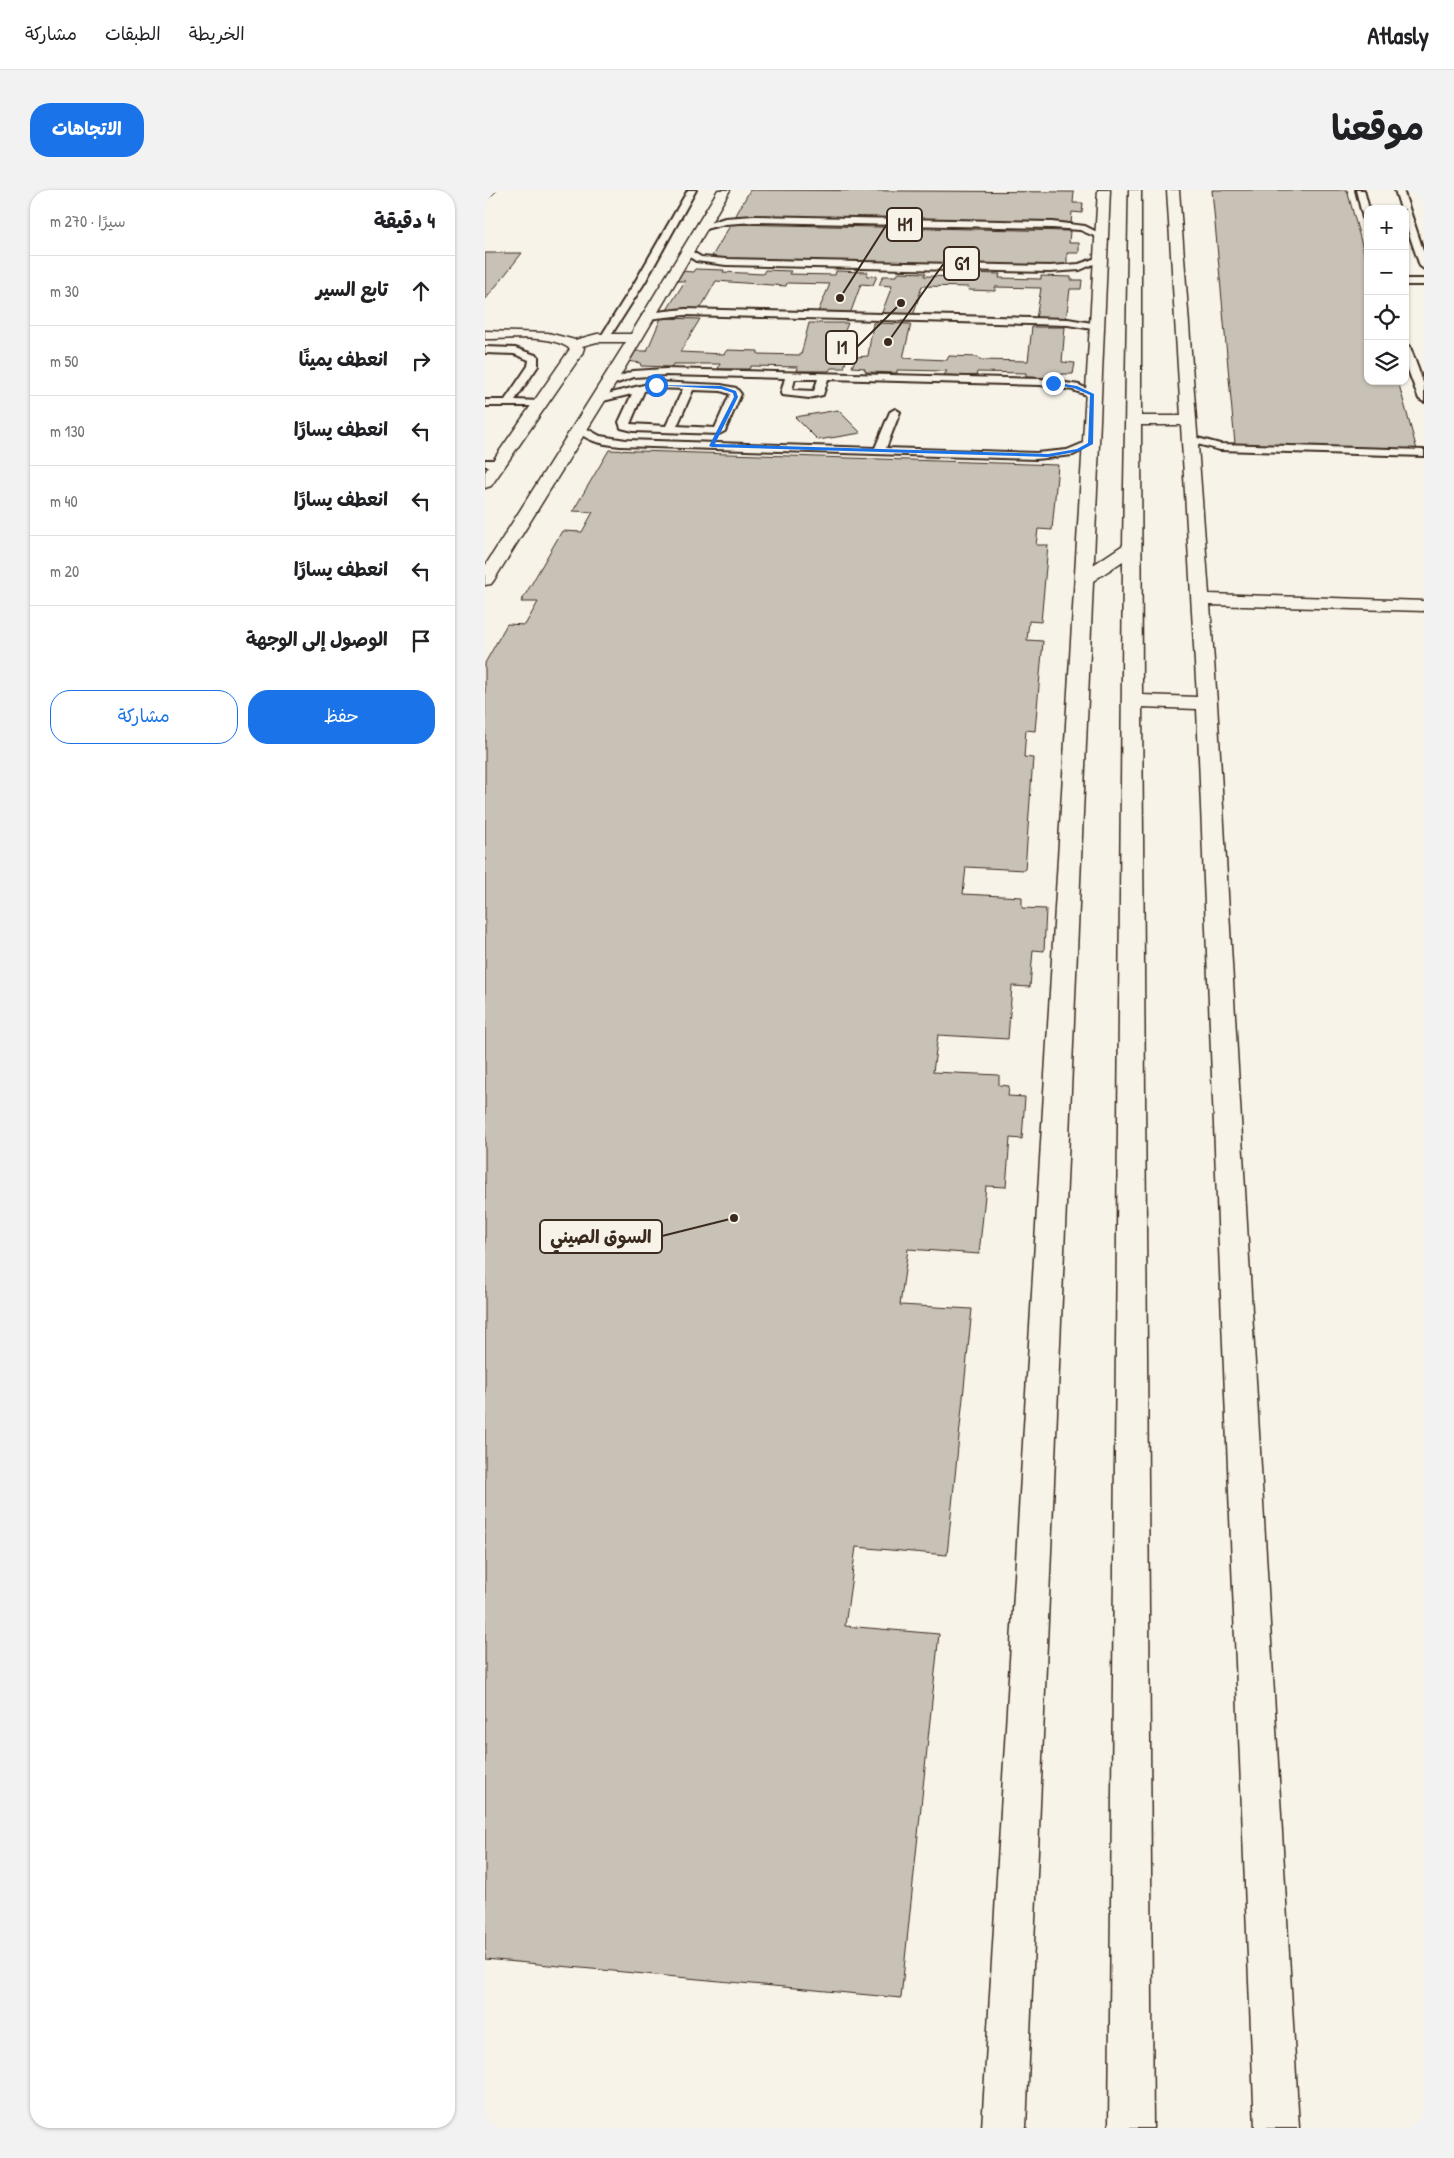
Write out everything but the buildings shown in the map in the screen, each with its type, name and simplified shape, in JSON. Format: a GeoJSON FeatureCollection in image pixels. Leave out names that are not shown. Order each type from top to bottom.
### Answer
{"type":"FeatureCollection","features":[{"type":"Feature","properties":{"kind":"street"},"geometry":{"type":"LineString","coordinates":[[485,580],[609,383],[647,316],[724,190]]}},
{"type":"Feature","properties":{"kind":"street"},"geometry":{"type":"LineString","coordinates":[[1004,2128],[1104,190]]}},
{"type":"Feature","properties":{"kind":"street"},"geometry":{"type":"LineString","coordinates":[[1131,2128],[1132,547],[1135,190]]}},
{"type":"Feature","properties":{"kind":"street"},"geometry":{"type":"LineString","coordinates":[[1173,190],[1207,703],[1277,2128]]}},
{"type":"Feature","properties":{"kind":"street"},"geometry":{"type":"LineString","coordinates":[[485,335],[550,337],[565,340],[577,348],[575,354],[540,404],[492,463],[485,483]]}},
{"type":"Feature","properties":{"kind":"street"},"geometry":{"type":"LineString","coordinates":[[573,344],[583,340],[635,338]]}},
{"type":"Feature","properties":{"kind":"street"},"geometry":{"type":"LineString","coordinates":[[1133,420],[1189,430]]}},
{"type":"Feature","properties":{"kind":"street"},"geometry":{"type":"LineString","coordinates":[[1084,579],[1132,547]]}},
{"type":"Feature","properties":{"kind":"street"},"geometry":{"type":"LineString","coordinates":[[1201,598],[1424,606]]}},
{"type":"Feature","properties":{"kind":"street"},"geometry":{"type":"LineString","coordinates":[[1133,701],[1207,703]]}},
{"type":"Feature","properties":{"kind":"lane"},"geometry":{"type":"LineString","coordinates":[[485,196],[491,190]]}},
{"type":"Feature","properties":{"kind":"lane"},"geometry":{"type":"LineString","coordinates":[[605,338],[640,282],[692,190]]}},
{"type":"Feature","properties":{"kind":"lane"},"geometry":{"type":"LineString","coordinates":[[1360,190],[1364,206]]}},
{"type":"Feature","properties":{"kind":"lane"},"geometry":{"type":"LineString","coordinates":[[1399,190],[1424,266]]}},
{"type":"Feature","properties":{"kind":"lane"},"geometry":{"type":"LineString","coordinates":[[686,251],[699,259],[726,262],[1040,269],[1080,267],[1100,248],[1082,228],[1043,225],[754,219],[725,221],[701,227]]}},
{"type":"Feature","properties":{"kind":"lane"},"geometry":{"type":"LineString","coordinates":[[1409,282],[1424,282]]}},
{"type":"Feature","properties":{"kind":"lane"},"geometry":{"type":"LineString","coordinates":[[647,316],[678,312],[1067,322],[1098,326]]}},
{"type":"Feature","properties":{"kind":"lane"},"geometry":{"type":"LineString","coordinates":[[485,350],[515,351],[534,358],[533,366],[508,403]]}},
{"type":"Feature","properties":{"kind":"lane"},"geometry":{"type":"LineString","coordinates":[[1409,358],[1424,399]]}},
{"type":"Feature","properties":{"kind":"lane"},"geometry":{"type":"LineString","coordinates":[[609,383],[628,375],[655,372],[791,375],[1040,382],[1070,386],[1092,394]]}},
{"type":"Feature","properties":{"kind":"lane"},"geometry":{"type":"LineString","coordinates":[[791,375],[787,393],[809,395],[819,393],[824,376]]}},
{"type":"Feature","properties":{"kind":"lane"},"geometry":{"type":"LineString","coordinates":[[599,399],[639,391],[645,387],[656,385],[721,388],[735,392],[736,397],[712,446]]}},
{"type":"Feature","properties":{"kind":"lane"},"geometry":{"type":"LineString","coordinates":[[669,430],[690,386]]}},
{"type":"Feature","properties":{"kind":"lane"},"geometry":{"type":"LineString","coordinates":[[639,391],[624,422],[625,426],[669,430],[719,431]]}},
{"type":"Feature","properties":{"kind":"lane"},"geometry":{"type":"LineString","coordinates":[[485,402],[540,404]]}},
{"type":"Feature","properties":{"kind":"lane"},"geometry":{"type":"LineString","coordinates":[[879,450],[895,412]]}},
{"type":"Feature","properties":{"kind":"lane"},"geometry":{"type":"LineString","coordinates":[[580,428],[591,437],[613,442],[712,446],[1048,456],[1078,450],[1091,444]]}},
{"type":"Feature","properties":{"kind":"lane"},"geometry":{"type":"LineString","coordinates":[[1189,430],[1209,446],[1424,453]]}},
{"type":"Feature","properties":{"kind":"place","name":"H1"},"geometry":{"type":"Point","coordinates":[840,298]}},
{"type":"Feature","properties":{"kind":"place","name":"I1"},"geometry":{"type":"Point","coordinates":[901,303]}},
{"type":"Feature","properties":{"kind":"place","name":"G1"},"geometry":{"type":"Point","coordinates":[888,342]}},
{"type":"Feature","properties":{"kind":"place","name":"السوق الصيني"},"geometry":{"type":"Point","coordinates":[734,1218]}},
{"type":"Feature","properties":{"kind":"route"},"geometry":{"type":"LineString","coordinates":[[656,385],[727,388],[735,392],[736,397],[712,446],[1048,456],[1069,453],[1091,444],[1092,394],[1075,387],[1053,383]]}}]}
